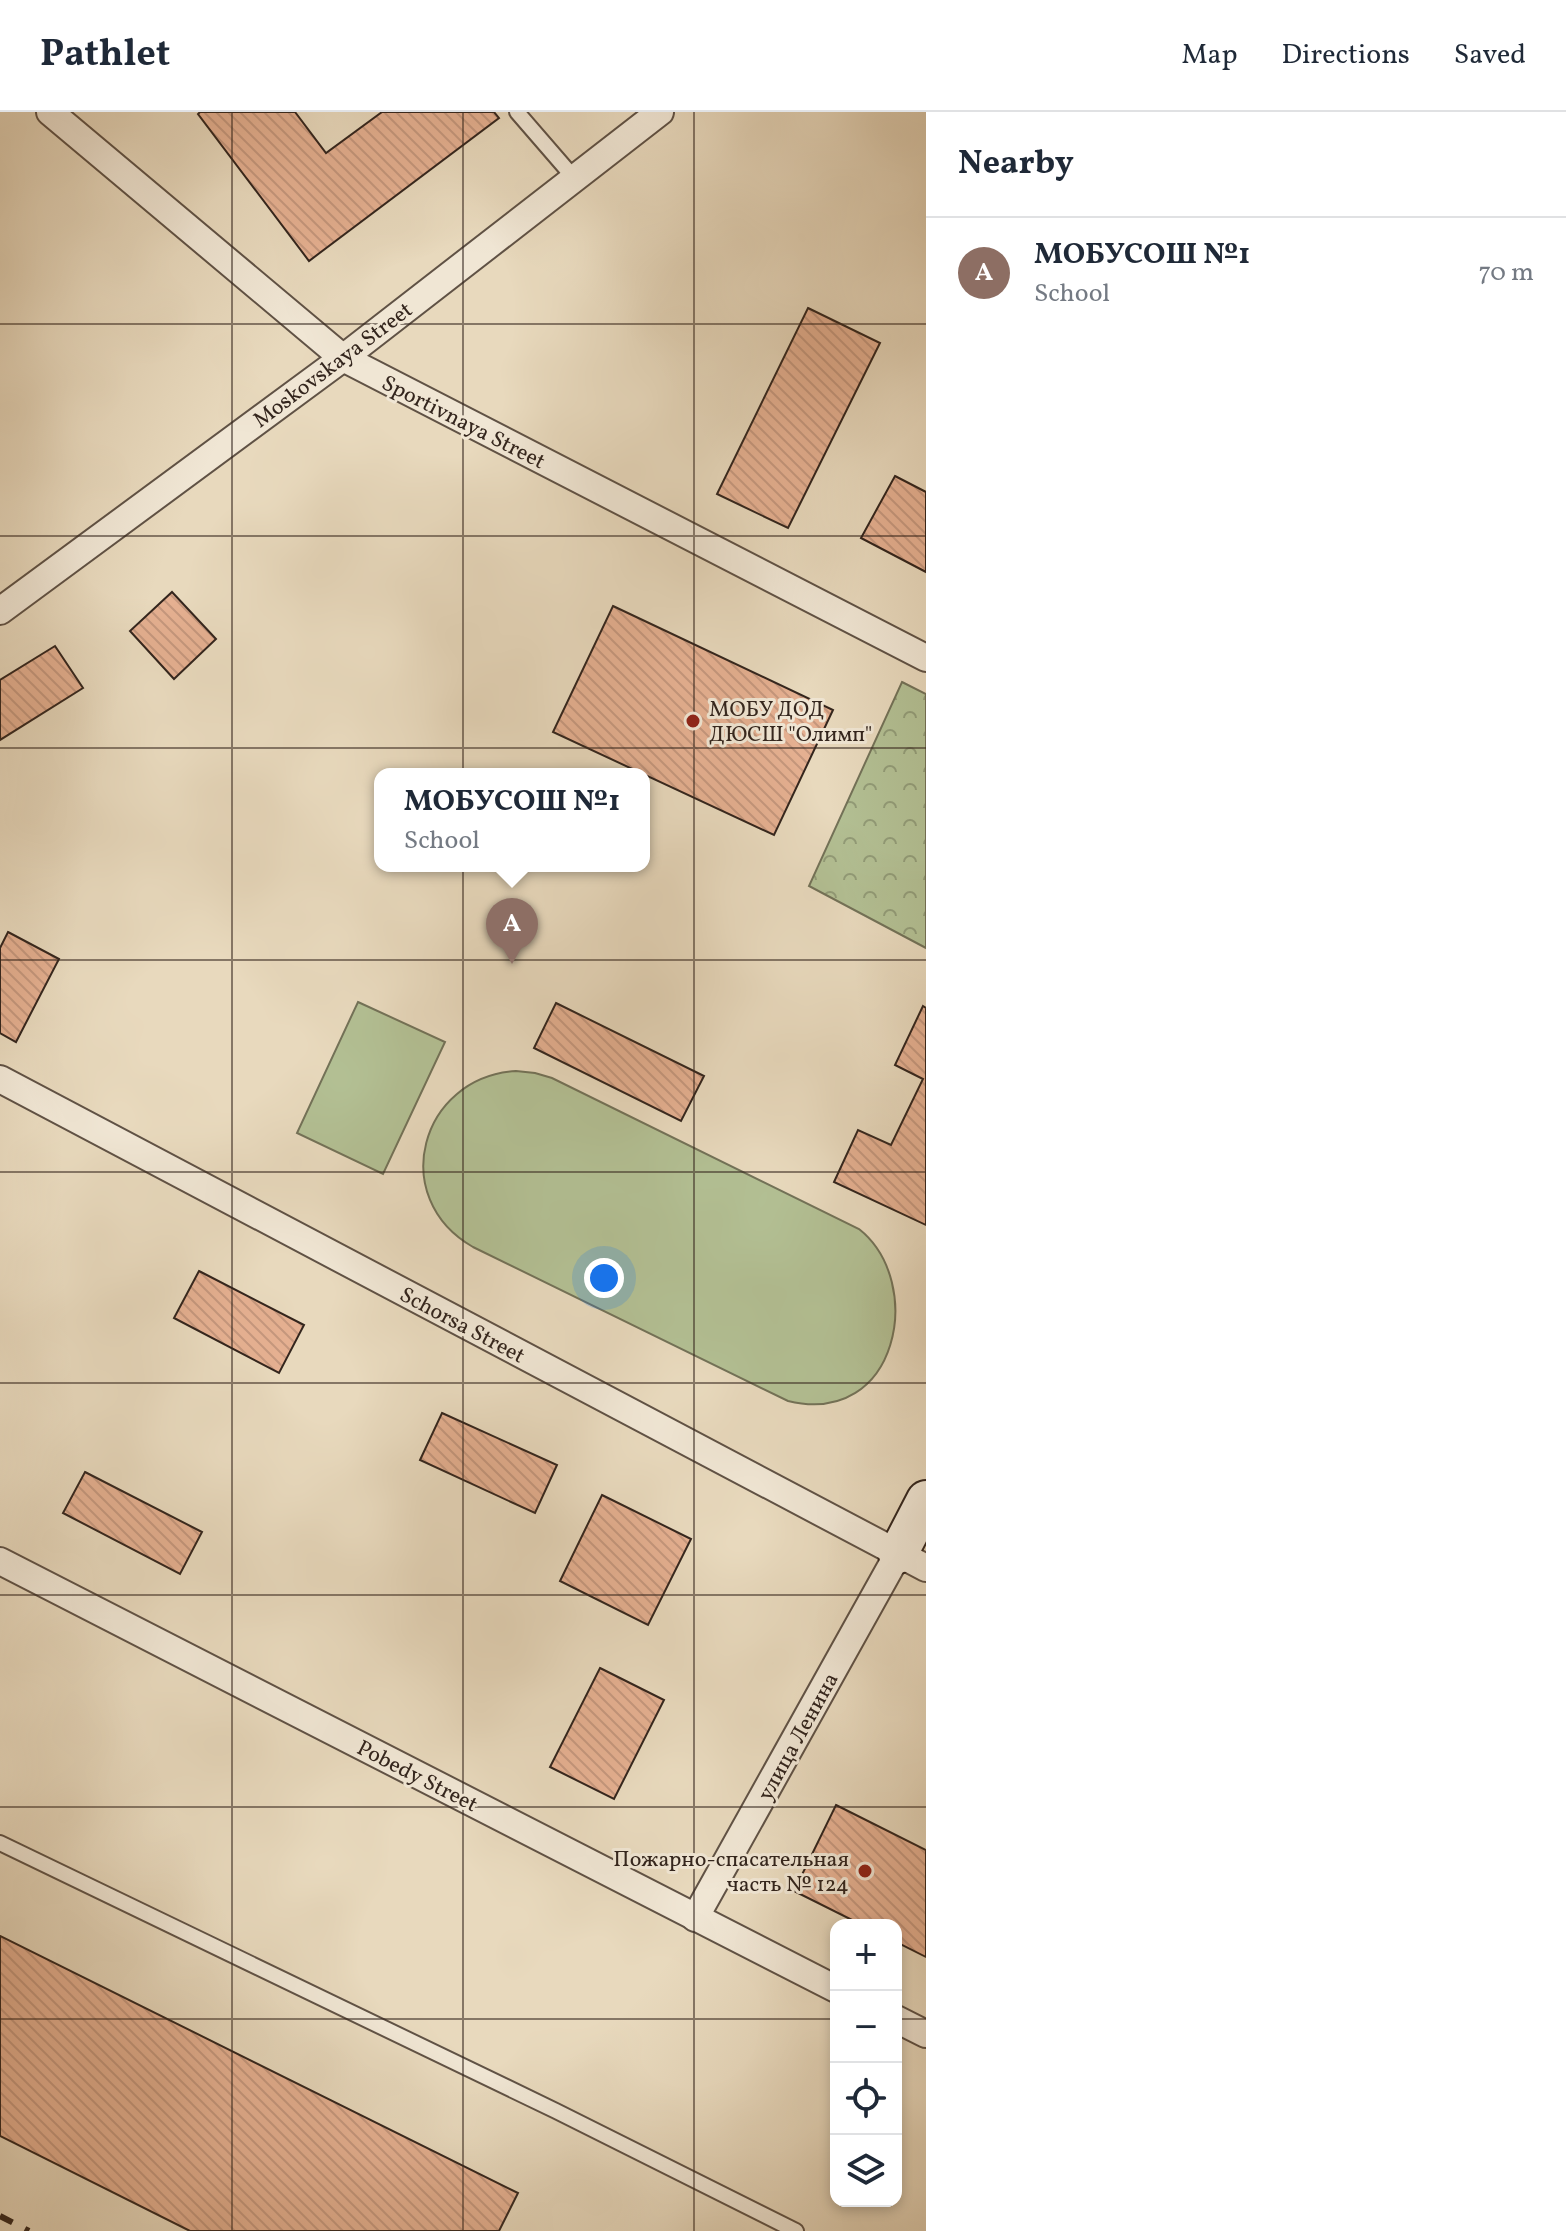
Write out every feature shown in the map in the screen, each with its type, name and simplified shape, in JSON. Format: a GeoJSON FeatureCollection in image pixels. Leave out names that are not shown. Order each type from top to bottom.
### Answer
{"type":"FeatureCollection","features":[{"type":"Feature","properties":{"kind":"street","name":"Sportivnaya Street"},"geometry":{"type":"LineString","coordinates":[[50,112],[343,358],[926,658]]}},
{"type":"Feature","properties":{"kind":"street","name":"Moskovskaya Street"},"geometry":{"type":"LineString","coordinates":[[0,611],[343,358],[660,112]]}},
{"type":"Feature","properties":{"kind":"street","name":"Schorsa Street"},"geometry":{"type":"LineString","coordinates":[[0,1079],[912,1561]]}},
{"type":"Feature","properties":{"kind":"street"},"geometry":{"type":"LineString","coordinates":[[912,1561],[926,1500]]}},
{"type":"Feature","properties":{"kind":"street","name":"Pobedy Street"},"geometry":{"type":"LineString","coordinates":[[0,1561],[830,1986]]}},
{"type":"Feature","properties":{"kind":"street","name":"улица Ленина"},"geometry":{"type":"LineString","coordinates":[[695,1918],[912,1561]]}},
{"type":"Feature","properties":{"kind":"street"},"geometry":{"type":"LineString","coordinates":[[902,2022],[926,2034]]}},
{"type":"Feature","properties":{"kind":"lane"},"geometry":{"type":"LineString","coordinates":[[517,112],[575,179]]}},
{"type":"Feature","properties":{"kind":"lane"},"geometry":{"type":"LineString","coordinates":[[0,1843],[556,2111],[796,2231]]}},
{"type":"Feature","properties":{"kind":"green space"},"geometry":{"type":"Polygon","coordinates":[[[902,682],[926,694],[926,948],[809,886],[902,682]]]}},
{"type":"Feature","properties":{"kind":"green space"},"geometry":{"type":"Polygon","coordinates":[[[358,1002],[445,1042],[383,1174],[297,1133],[358,1002]]]}},
{"type":"Feature","properties":{"kind":"green space"},"geometry":{"type":"Polygon","coordinates":[[[516,1071],[552,1078],[859,1229],[880,1253],[892,1282],[895,1314],[890,1345],[877,1372],[855,1393],[826,1404],[788,1401],[473,1247],[446,1226],[430,1200],[424,1171],[426,1143],[438,1116],[457,1094],[483,1078],[516,1071]]]}},
{"type":"Feature","properties":{"kind":"building"},"geometry":{"type":"Polygon","coordinates":[[[295,112],[326,153],[382,112],[494,112],[499,118],[309,261],[198,114],[295,112]]]}},
{"type":"Feature","properties":{"kind":"building"},"geometry":{"type":"Polygon","coordinates":[[[808,308],[880,343],[788,528],[717,494],[808,308]]]}},
{"type":"Feature","properties":{"kind":"building"},"geometry":{"type":"Polygon","coordinates":[[[895,476],[926,492],[926,572],[861,538],[895,476]]]}},
{"type":"Feature","properties":{"kind":"building"},"geometry":{"type":"Polygon","coordinates":[[[172,592],[216,639],[174,679],[130,631],[172,592]]]}},
{"type":"Feature","properties":{"kind":"building","name":"МОБУ ДОД ДЮСШ \"Олимп\""},"geometry":{"type":"Polygon","coordinates":[[[613,606],[833,710],[774,835],[650,777],[650,768],[630,768],[553,732],[613,606]]]}},
{"type":"Feature","properties":{"kind":"building"},"geometry":{"type":"Polygon","coordinates":[[[55,646],[83,688],[0,740],[0,680],[55,646]]]}},
{"type":"Feature","properties":{"kind":"building"},"geometry":{"type":"Polygon","coordinates":[[[8,932],[59,959],[16,1042],[0,1033],[0,948],[8,932]]]}},
{"type":"Feature","properties":{"kind":"building"},"geometry":{"type":"Polygon","coordinates":[[[556,1003],[704,1076],[681,1121],[534,1048],[556,1003]]]}},
{"type":"Feature","properties":{"kind":"building"},"geometry":{"type":"Polygon","coordinates":[[[923,1006],[926,1008],[926,1225],[834,1182],[858,1130],[891,1145],[923,1079],[895,1065],[923,1006]]]}},
{"type":"Feature","properties":{"kind":"building"},"geometry":{"type":"Polygon","coordinates":[[[199,1271],[304,1325],[279,1373],[174,1318],[199,1271]]]}},
{"type":"Feature","properties":{"kind":"building"},"geometry":{"type":"Polygon","coordinates":[[[442,1413],[557,1465],[535,1513],[420,1460],[442,1413]]]}},
{"type":"Feature","properties":{"kind":"building"},"geometry":{"type":"Polygon","coordinates":[[[85,1472],[202,1532],[180,1574],[63,1513],[85,1472]]]}},
{"type":"Feature","properties":{"kind":"building"},"geometry":{"type":"Polygon","coordinates":[[[602,1495],[691,1539],[648,1625],[560,1581],[602,1495]]]}},
{"type":"Feature","properties":{"kind":"building"},"geometry":{"type":"Polygon","coordinates":[[[600,1668],[664,1700],[614,1799],[550,1767],[600,1668]]]}},
{"type":"Feature","properties":{"kind":"building","name":"Пожарно-спасательная часть № 124"},"geometry":{"type":"Polygon","coordinates":[[[836,1805],[926,1850],[926,1957],[902,1945],[902,1919],[850,1919],[794,1891],[836,1805]]]}},
{"type":"Feature","properties":{"kind":"building"},"geometry":{"type":"Polygon","coordinates":[[[0,1936],[518,2193],[499,2231],[190,2231],[0,2136],[0,1936]]]}},
{"type":"Feature","properties":{"kind":"railway"},"geometry":{"type":"LineString","coordinates":[[0,2216],[29,2231]]}},
{"type":"Feature","properties":{"kind":"place","name":"МОБУ ДОД ДЮСШ \"Олимп\""},"geometry":{"type":"Point","coordinates":[693,721]}},
{"type":"Feature","properties":{"kind":"place","name":"МОБУСОШ №1"},"geometry":{"type":"Point","coordinates":[512,964]}},
{"type":"Feature","properties":{"kind":"place","name":"Пожарно-спасательная часть № 124"},"geometry":{"type":"Point","coordinates":[865,1871]}}]}
